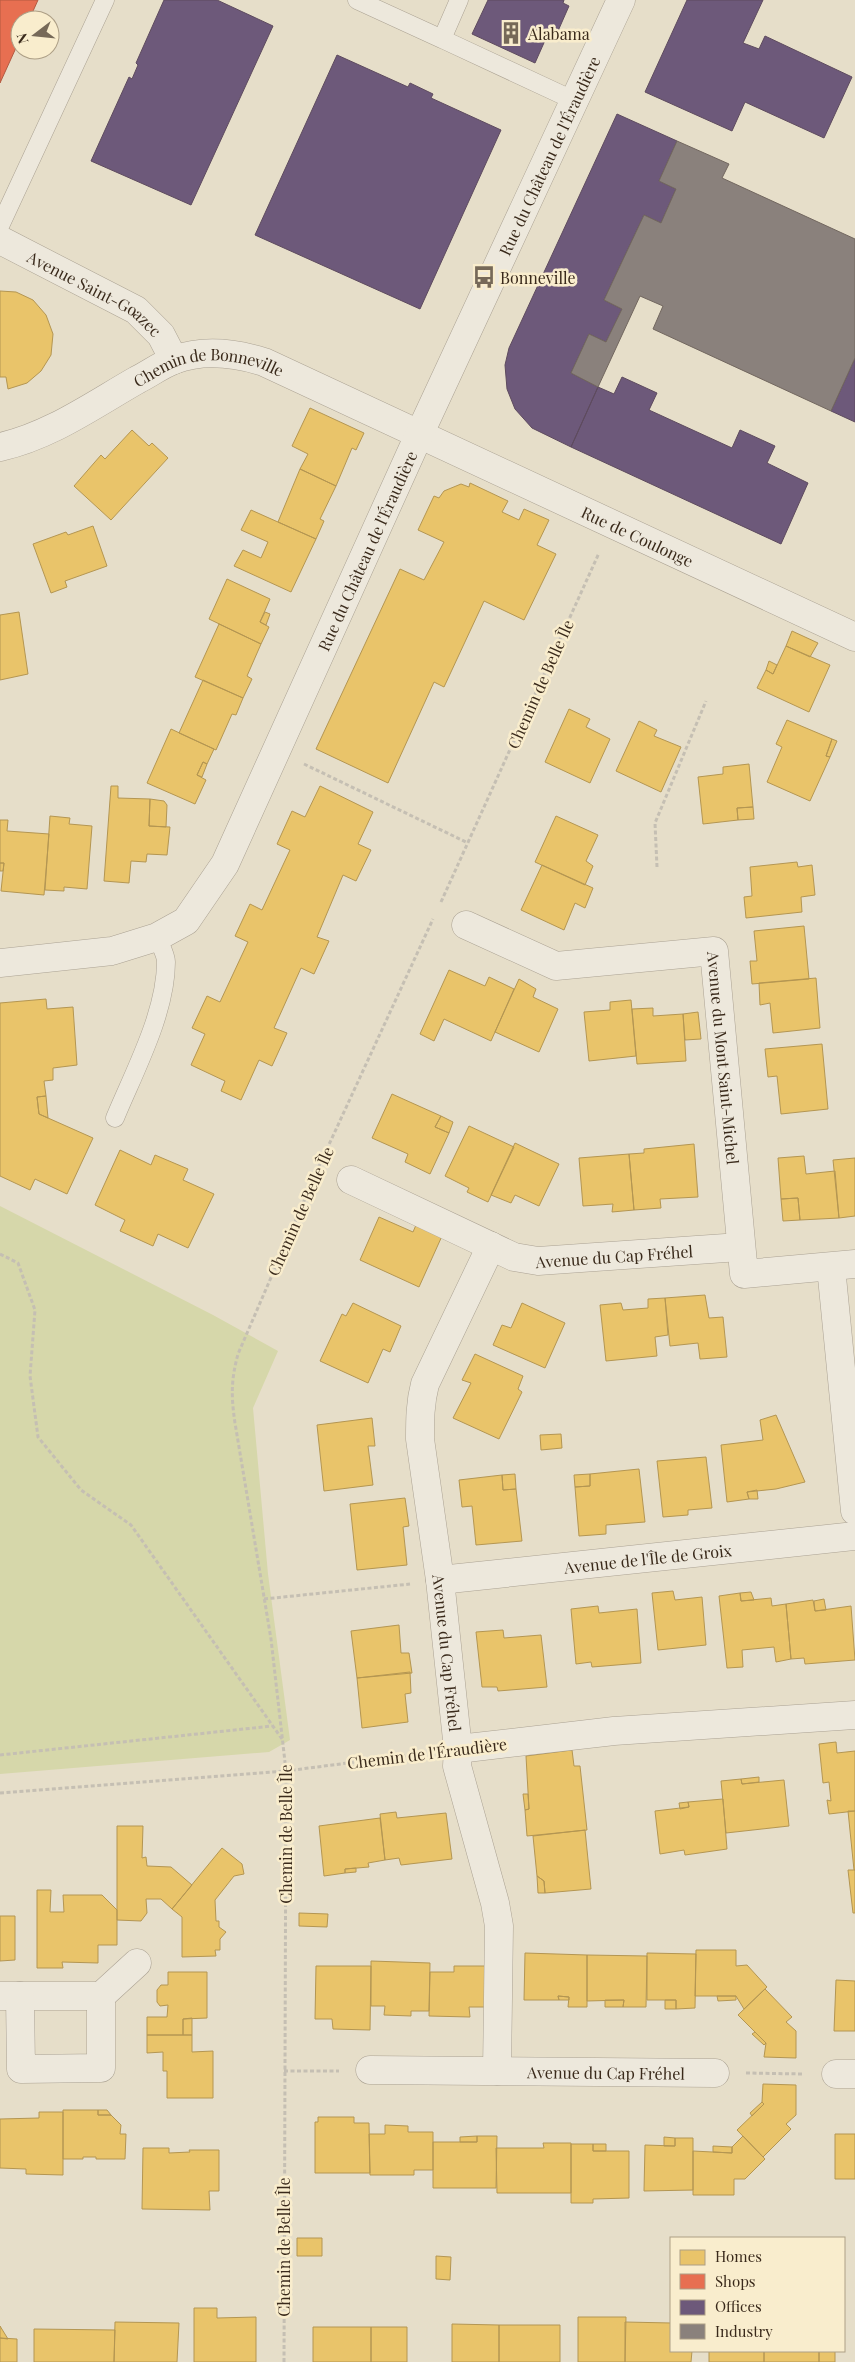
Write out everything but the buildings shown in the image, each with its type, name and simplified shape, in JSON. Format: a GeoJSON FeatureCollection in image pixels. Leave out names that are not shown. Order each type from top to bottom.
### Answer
{"type":"FeatureCollection","features":[{"type":"Feature","properties":{"kind":"street","name":"Rue du Château de l'Éraudière"},"geometry":{"type":"LineString","coordinates":[[0,962],[112,951],[157,937],[186,921],[209,892],[226,864],[278,752],[419,435],[621,0]]}},
{"type":"Feature","properties":{"kind":"street","name":"Avenue Saint-Goazec"},"geometry":{"type":"LineString","coordinates":[[0,240],[136,310],[161,335],[174,360]]}},
{"type":"Feature","properties":{"kind":"street","name":"Chemin de Bonneville"},"geometry":{"type":"LineString","coordinates":[[0,447],[31,438],[65,422],[174,360],[216,353],[239,355],[264,362],[419,435]]}},
{"type":"Feature","properties":{"kind":"street","name":"Rue de Coulonge"},"geometry":{"type":"LineString","coordinates":[[419,435],[855,637]]}},
{"type":"Feature","properties":{"kind":"street","name":"Avenue du Mont Saint-Michel"},"geometry":{"type":"LineString","coordinates":[[466,925],[556,966],[714,950],[744,1274],[843,1265]]}},
{"type":"Feature","properties":{"kind":"street","name":"Avenue du Cap Fréhel"},"geometry":{"type":"LineString","coordinates":[[351,1180],[514,1257],[538,1262],[740,1247]]}},
{"type":"Feature","properties":{"kind":"street","name":"Avenue du Cap Fréhel"},"geometry":{"type":"LineString","coordinates":[[491,1246],[425,1384],[420,1404],[420,1439],[440,1580],[458,1749],[456,1766],[495,1903],[499,1926],[498,2071]]}},
{"type":"Feature","properties":{"kind":"street"},"geometry":{"type":"LineString","coordinates":[[843,1265],[855,1511]]}},
{"type":"Feature","properties":{"kind":"street","name":"Avenue de l'Île de Groix"},"geometry":{"type":"LineString","coordinates":[[440,1580],[855,1536]]}},
{"type":"Feature","properties":{"kind":"street","name":"Chemin de l'Éraudière"},"geometry":{"type":"LineString","coordinates":[[458,1749],[614,1731],[855,1715]]}},
{"type":"Feature","properties":{"kind":"street"},"geometry":{"type":"LineString","coordinates":[[101,1996],[101,2068],[22,2069],[10,1996],[101,1996],[136,1963]]}},
{"type":"Feature","properties":{"kind":"street","name":"Avenue du Cap Fréhel"},"geometry":{"type":"LineString","coordinates":[[370,2070],[715,2073]]}},
{"type":"Feature","properties":{"kind":"lane"},"geometry":{"type":"LineString","coordinates":[[0,226],[105,0]]}},
{"type":"Feature","properties":{"kind":"lane"},"geometry":{"type":"LineString","coordinates":[[358,0],[574,100]]}},
{"type":"Feature","properties":{"kind":"lane"},"geometry":{"type":"LineString","coordinates":[[442,39],[459,0]]}},
{"type":"Feature","properties":{"kind":"lane"},"geometry":{"type":"LineString","coordinates":[[115,1118],[149,1037],[163,991],[166,960],[157,937]]}},
{"type":"Feature","properties":{"kind":"path","name":"Chemin de Belle Île"},"geometry":{"type":"LineString","coordinates":[[440,905],[612,525]]}},
{"type":"Feature","properties":{"kind":"path"},"geometry":{"type":"LineString","coordinates":[[657,867],[655,823],[706,701]]}},
{"type":"Feature","properties":{"kind":"path"},"geometry":{"type":"LineString","coordinates":[[278,752],[468,842]]}},
{"type":"Feature","properties":{"kind":"path","name":"Chemin de Belle Île"},"geometry":{"type":"LineString","coordinates":[[284,2362],[286,1771],[264,1599],[231,1398],[232,1378],[238,1354],[320,1164],[436,914]]}},
{"type":"Feature","properties":{"kind":"path"},"geometry":{"type":"LineString","coordinates":[[0,1254],[18,1263],[36,1310],[30,1376],[38,1437],[80,1490],[131,1525],[283,1740]]}},
{"type":"Feature","properties":{"kind":"path"},"geometry":{"type":"LineString","coordinates":[[264,1599],[440,1580]]}},
{"type":"Feature","properties":{"kind":"path"},"geometry":{"type":"LineString","coordinates":[[0,1755],[272,1726]]}},
{"type":"Feature","properties":{"kind":"path","name":"Chemin de l'Éraudière"},"geometry":{"type":"LineString","coordinates":[[0,1793],[286,1771],[458,1749]]}},
{"type":"Feature","properties":{"kind":"path"},"geometry":{"type":"LineString","coordinates":[[284,2071],[370,2070]]}},
{"type":"Feature","properties":{"kind":"path"},"geometry":{"type":"LineString","coordinates":[[715,2073],[846,2074]]}},
{"type":"Feature","properties":{"kind":"green space"},"geometry":{"type":"Polygon","coordinates":[[[0,1206],[213,1315],[278,1351],[253,1408],[268,1574],[290,1740],[269,1752],[0,1774],[0,1206]]]}},
{"type":"Feature","properties":{"kind":"place","name":"Alabama"},"geometry":{"type":"Point","coordinates":[511,33]}},
{"type":"Feature","properties":{"kind":"place","name":"Bonneville"},"geometry":{"type":"Point","coordinates":[484,277]}}]}
